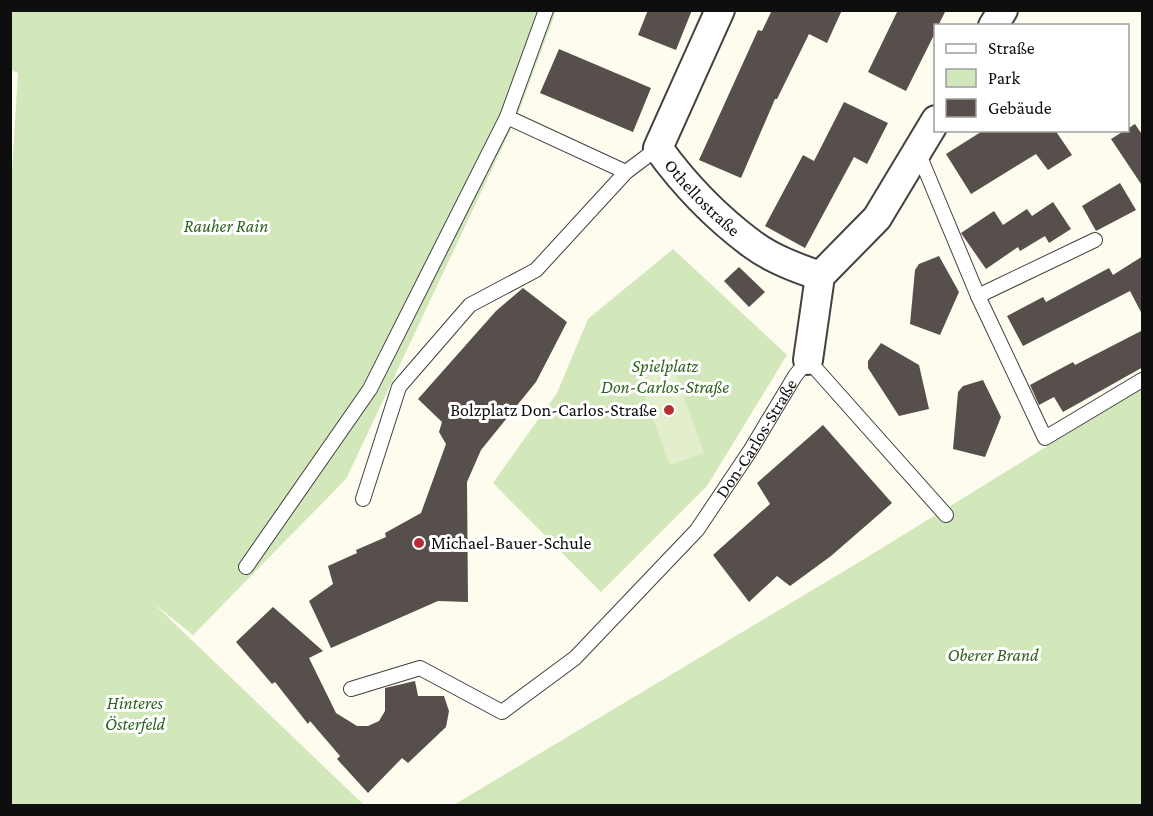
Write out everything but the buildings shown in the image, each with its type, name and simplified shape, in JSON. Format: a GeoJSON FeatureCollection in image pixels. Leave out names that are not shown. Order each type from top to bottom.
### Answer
{"type":"FeatureCollection","features":[{"type":"Feature","properties":{"kind":"street","name":"Othellostraße"},"geometry":{"type":"LineString","coordinates":[[720,10],[658,148],[678,177],[753,245],[790,265],[820,276]]}},
{"type":"Feature","properties":{"kind":"street"},"geometry":{"type":"LineString","coordinates":[[994,24],[1002,10]]}},
{"type":"Feature","properties":{"kind":"street"},"geometry":{"type":"LineString","coordinates":[[820,276],[877,218],[934,123]]}},
{"type":"Feature","properties":{"kind":"street","name":"Don-Carlos-Straße"},"geometry":{"type":"LineString","coordinates":[[808,360],[820,276]]}},
{"type":"Feature","properties":{"kind":"lane"},"geometry":{"type":"LineString","coordinates":[[246,567],[370,389],[507,117],[546,10]]}},
{"type":"Feature","properties":{"kind":"lane"},"geometry":{"type":"LineString","coordinates":[[507,117],[626,172]]}},
{"type":"Feature","properties":{"kind":"lane"},"geometry":{"type":"LineString","coordinates":[[363,500],[399,387],[470,306],[536,270],[626,172],[658,148]]}},
{"type":"Feature","properties":{"kind":"lane"},"geometry":{"type":"LineString","coordinates":[[917,150],[978,297],[1045,438],[1143,380]]}},
{"type":"Feature","properties":{"kind":"lane"},"geometry":{"type":"LineString","coordinates":[[978,297],[1095,240]]}},
{"type":"Feature","properties":{"kind":"lane"},"geometry":{"type":"LineString","coordinates":[[808,360],[946,515]]}},
{"type":"Feature","properties":{"kind":"lane","name":"Don-Carlos-Straße"},"geometry":{"type":"LineString","coordinates":[[351,689],[420,668],[502,712],[575,658],[697,530],[750,451],[795,376],[808,360]]}},
{"type":"Feature","properties":{"kind":"green space","name":"Rauher Rain"},"geometry":{"type":"Polygon","coordinates":[[[10,11],[556,11],[518,114],[346,479],[193,635],[153,603],[364,805],[11,805],[10,203],[18,73],[11,70],[10,11]]]}},
{"type":"Feature","properties":{"kind":"green space","name":"Spielplatz Don-Carlos-Straße"},"geometry":{"type":"Polygon","coordinates":[[[673,249],[787,355],[707,486],[601,592],[493,483],[557,393],[588,319],[673,249]]]}},
{"type":"Feature","properties":{"kind":"green space","name":"Bolzplatz Don-Carlos-Straße"},"geometry":{"type":"Polygon","coordinates":[[[669,355],[704,453],[670,465],[634,367],[669,355]]]}},
{"type":"Feature","properties":{"kind":"green space","name":"Oberer Brand"},"geometry":{"type":"Polygon","coordinates":[[[1142,388],[1142,805],[452,806],[856,564],[1142,388]]]}},
{"type":"Feature","properties":{"kind":"place","name":"Bolzplatz Don-Carlos-Straße"},"geometry":{"type":"Point","coordinates":[669,410]}},
{"type":"Feature","properties":{"kind":"place","name":"Michael-Bauer-Schule"},"geometry":{"type":"Point","coordinates":[419,543]}},
{"type":"Feature","properties":{"kind":"park label","name":"Hinteres Österfeld"},"geometry":{"type":"Point","coordinates":[135,713]}}]}
